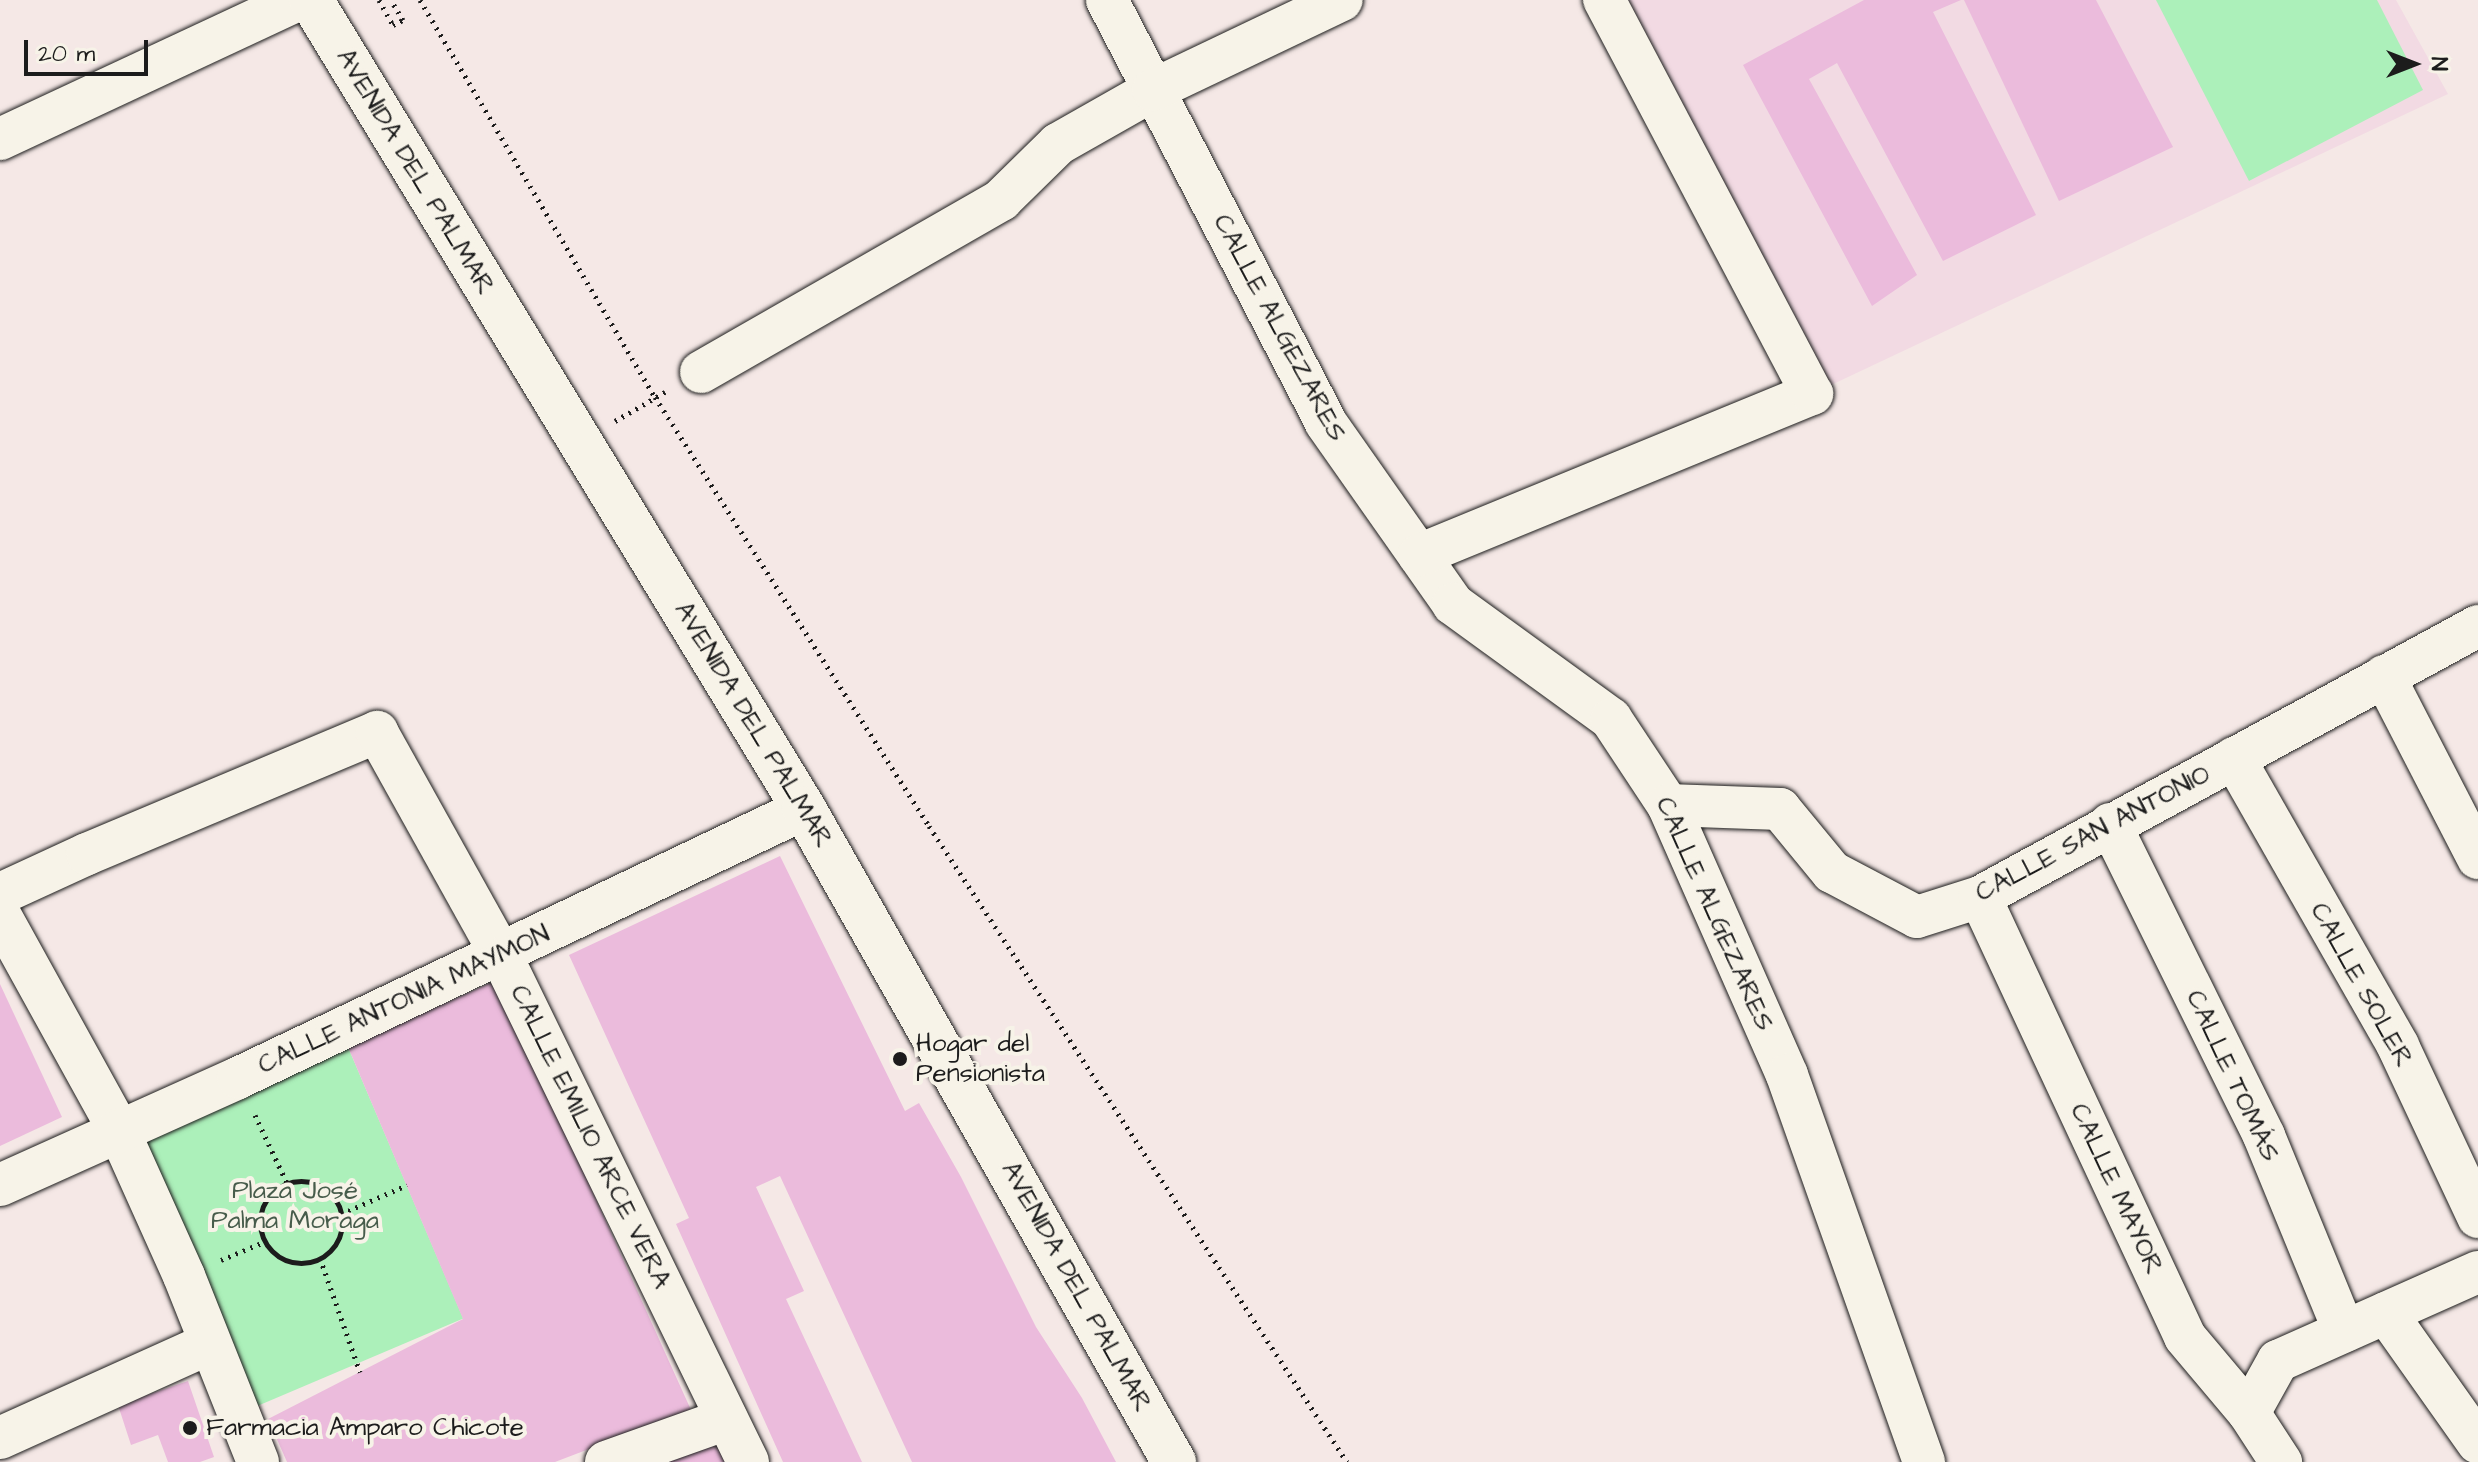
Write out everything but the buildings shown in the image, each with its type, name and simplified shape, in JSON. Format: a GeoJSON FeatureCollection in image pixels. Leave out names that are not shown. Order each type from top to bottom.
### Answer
{"type":"FeatureCollection","features":[{"type":"Feature","properties":{"kind":"main road","name":"AVENIDA DEL PALMAR"},"geometry":{"type":"LineString","coordinates":[[311,0],[804,809],[1174,1462]]}},
{"type":"Feature","properties":{"kind":"street"},"geometry":{"type":"LineString","coordinates":[[0,139],[298,0]]}},
{"type":"Feature","properties":{"kind":"street","name":"CALLE ALGEZARES"},"geometry":{"type":"LineString","coordinates":[[1107,0],[1326,423],[1453,604],[1611,719],[1668,805],[1787,1075],[1924,1462]]}},
{"type":"Feature","properties":{"kind":"street"},"geometry":{"type":"LineString","coordinates":[[701,372],[1001,200],[1058,144],[1153,90],[1342,0]]}},
{"type":"Feature","properties":{"kind":"street"},"geometry":{"type":"LineString","coordinates":[[1419,555],[1812,394],[1604,0]]}},
{"type":"Feature","properties":{"kind":"street","name":"CALLE SAN ANTONIO"},"geometry":{"type":"LineString","coordinates":[[1668,805],[1780,809],[1832,872],[1917,917],[1980,897],[2478,626]]}},
{"type":"Feature","properties":{"kind":"street"},"geometry":{"type":"LineString","coordinates":[[2384,676],[2478,858]]}},
{"type":"Feature","properties":{"kind":"street","name":"CALLE EMILIO ARCE VERA"},"geometry":{"type":"LineString","coordinates":[[0,894],[87,854],[377,732],[500,953],[748,1462]]}},
{"type":"Feature","properties":{"kind":"street","name":"CALLE SOLER"},"geometry":{"type":"LineString","coordinates":[[2234,758],[2398,1046],[2478,1217]]}},
{"type":"Feature","properties":{"kind":"street","name":"CALLE ANTONIA MAYMON"},"geometry":{"type":"LineString","coordinates":[[0,1185],[118,1129],[238,1078],[804,809]]}},
{"type":"Feature","properties":{"kind":"street","name":"CALLE TOMÁS"},"geometry":{"type":"LineString","coordinates":[[2110,824],[2264,1136],[2344,1331]]}},
{"type":"Feature","properties":{"kind":"street","name":"CALLE MAYOR"},"geometry":{"type":"LineString","coordinates":[[1980,897],[2185,1337],[2249,1413],[2281,1462]]}},
{"type":"Feature","properties":{"kind":"street"},"geometry":{"type":"LineString","coordinates":[[0,915],[118,1129],[184,1276],[258,1462]]}},
{"type":"Feature","properties":{"kind":"street"},"geometry":{"type":"LineString","coordinates":[[2249,1413],[2278,1361],[2478,1272]]}},
{"type":"Feature","properties":{"kind":"street"},"geometry":{"type":"LineString","coordinates":[[2386,1313],[2478,1443]]}},
{"type":"Feature","properties":{"kind":"street"},"geometry":{"type":"LineString","coordinates":[[0,1438],[210,1343]]}},
{"type":"Feature","properties":{"kind":"street"},"geometry":{"type":"LineString","coordinates":[[606,1462],[727,1419]]}},
{"type":"Feature","properties":{"kind":"path"},"geometry":{"type":"LineString","coordinates":[[379,0],[393,25],[403,20],[391,0]]}},
{"type":"Feature","properties":{"kind":"path"},"geometry":{"type":"LineString","coordinates":[[420,0],[655,397],[929,826],[1347,1462]]}},
{"type":"Feature","properties":{"kind":"path"},"geometry":{"type":"LineString","coordinates":[[581,442],[701,372]]}},
{"type":"Feature","properties":{"kind":"path"},"geometry":{"type":"LineString","coordinates":[[238,1078],[287,1183]]}},
{"type":"Feature","properties":{"kind":"path"},"geometry":{"type":"LineString","coordinates":[[287,1183],[315,1183],[336,1201],[341,1214],[338,1240],[320,1258],[295,1263],[272,1252],[264,1242],[260,1214],[266,1200],[287,1183]]}},
{"type":"Feature","properties":{"kind":"path"},"geometry":{"type":"LineString","coordinates":[[341,1214],[407,1185]]}},
{"type":"Feature","properties":{"kind":"path"},"geometry":{"type":"LineString","coordinates":[[320,1258],[360,1372]]}},
{"type":"Feature","properties":{"kind":"shaded area"},"geometry":{"type":"Polygon","coordinates":[[[1604,0],[2396,0],[2448,94],[1812,394],[1604,0]]]}},
{"type":"Feature","properties":{"kind":"green space"},"geometry":{"type":"Polygon","coordinates":[[[2156,0],[2377,0],[2423,90],[2249,181],[2156,0]]]}},
{"type":"Feature","properties":{"kind":"green space","name":"Plaza José Palma Moraga"},"geometry":{"type":"Polygon","coordinates":[[[348,1047],[463,1319],[256,1406],[141,1135],[348,1047]]]}},
{"type":"Feature","properties":{"kind":"place","name":"Hogar del Pensionista"},"geometry":{"type":"Point","coordinates":[900,1059]}},
{"type":"Feature","properties":{"kind":"place","name":"Farmacia Amparo Chicote"},"geometry":{"type":"Point","coordinates":[190,1428]}}]}
